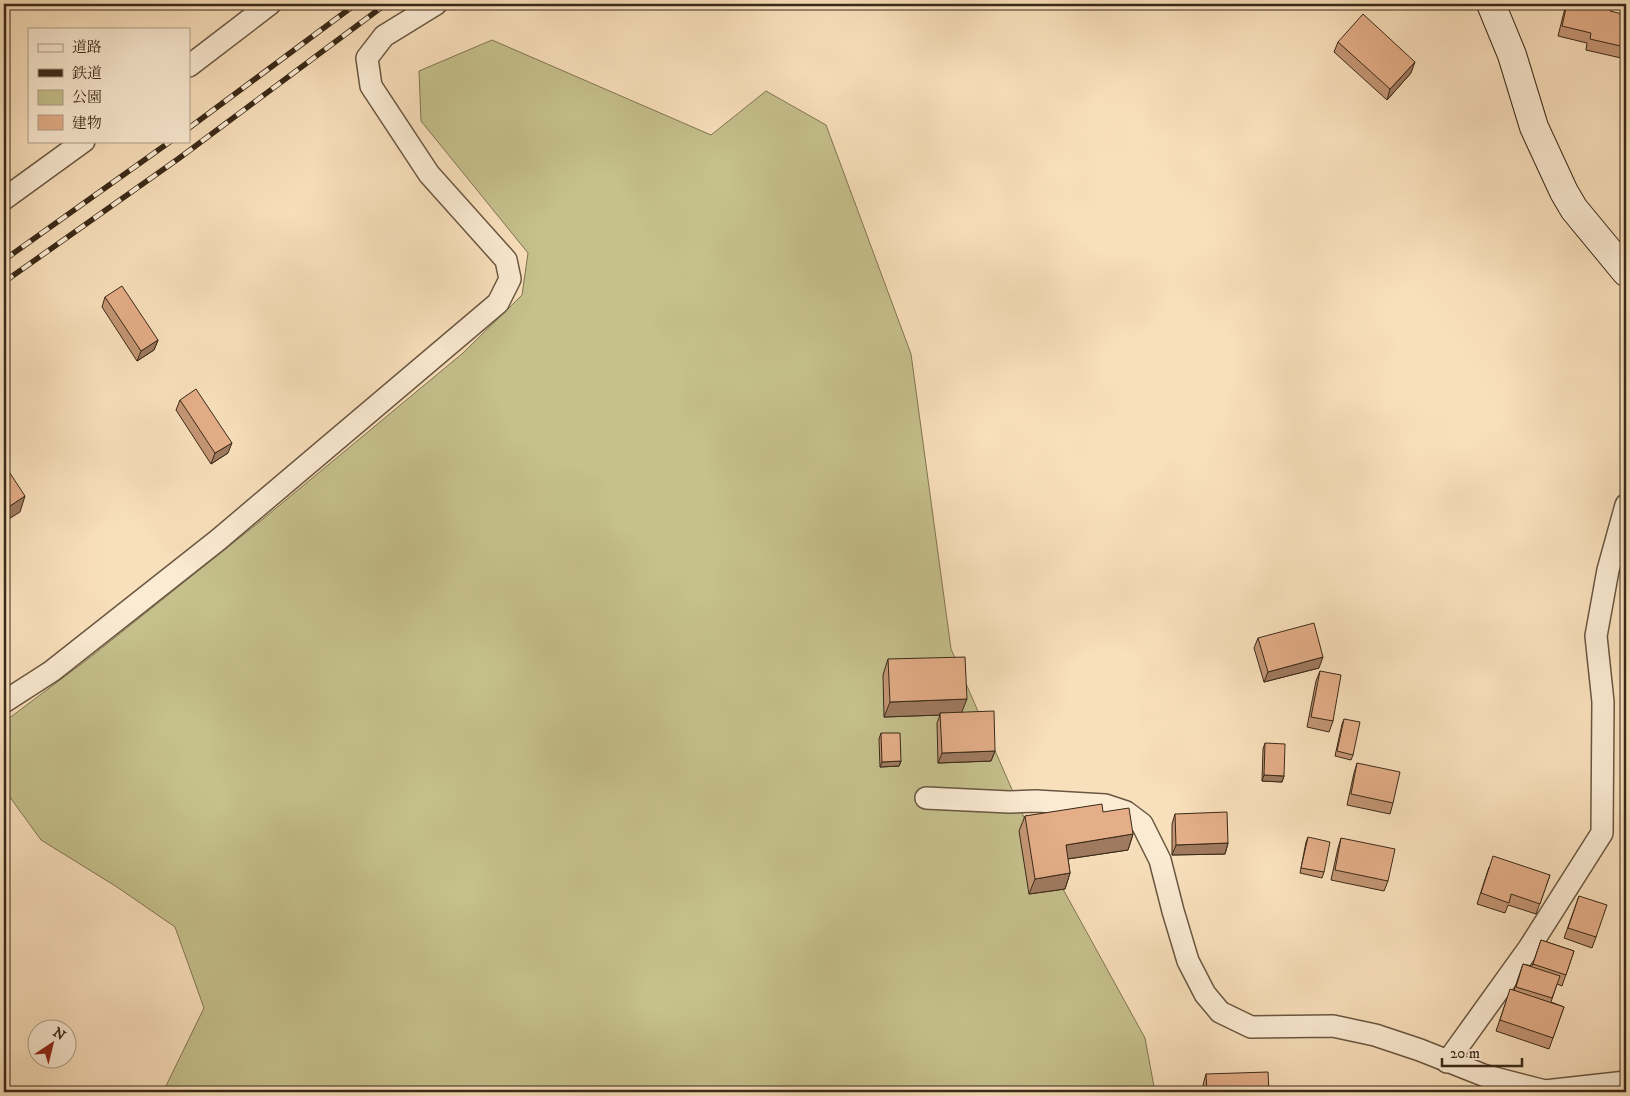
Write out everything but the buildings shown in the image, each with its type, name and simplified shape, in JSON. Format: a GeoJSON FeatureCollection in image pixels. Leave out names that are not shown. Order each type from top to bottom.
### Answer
{"type":"FeatureCollection","features":[{"type":"Feature","properties":{"kind":"street"},"geometry":{"type":"LineString","coordinates":[[190,65],[270,4]]}},
{"type":"Feature","properties":{"kind":"street"},"geometry":{"type":"LineString","coordinates":[[4,702],[52,671],[218,540],[498,303],[510,280],[506,260],[429,174],[371,86],[367,58],[384,36],[436,4]]}},
{"type":"Feature","properties":{"kind":"street"},"geometry":{"type":"LineString","coordinates":[[1491,4],[1512,55],[1534,127],[1564,192],[1574,210],[1626,272]]}},
{"type":"Feature","properties":{"kind":"street"},"geometry":{"type":"LineString","coordinates":[[4,199],[83,142]]}},
{"type":"Feature","properties":{"kind":"street"},"geometry":{"type":"LineString","coordinates":[[1447,1062],[1529,948],[1602,833],[1603,702],[1596,636],[1608,570],[1626,505]]}},
{"type":"Feature","properties":{"kind":"street"},"geometry":{"type":"LineString","coordinates":[[926,798],[1009,802],[1036,801],[1105,806],[1126,812],[1142,824],[1160,860],[1188,961],[1205,994],[1220,1012],[1251,1027],[1333,1026],[1375,1034],[1483,1075],[1544,1091],[1626,1082]]}},
{"type":"Feature","properties":{"kind":"green space"},"geometry":{"type":"Polygon","coordinates":[[[492,40],[711,135],[766,91],[826,125],[911,354],[951,649],[1026,822],[1145,1038],[1155,1092],[163,1092],[204,1008],[175,927],[117,887],[41,840],[4,789],[4,722],[88,659],[263,519],[463,353],[522,295],[528,253],[421,121],[419,71],[492,40]]]}},
{"type":"Feature","properties":{"kind":"railway"},"geometry":{"type":"LineString","coordinates":[[190,127],[356,4]]}},
{"type":"Feature","properties":{"kind":"railway"},"geometry":{"type":"LineString","coordinates":[[4,282],[178,159],[386,4]]}},
{"type":"Feature","properties":{"kind":"railway"},"geometry":{"type":"LineString","coordinates":[[4,260],[170,142]]}}]}
